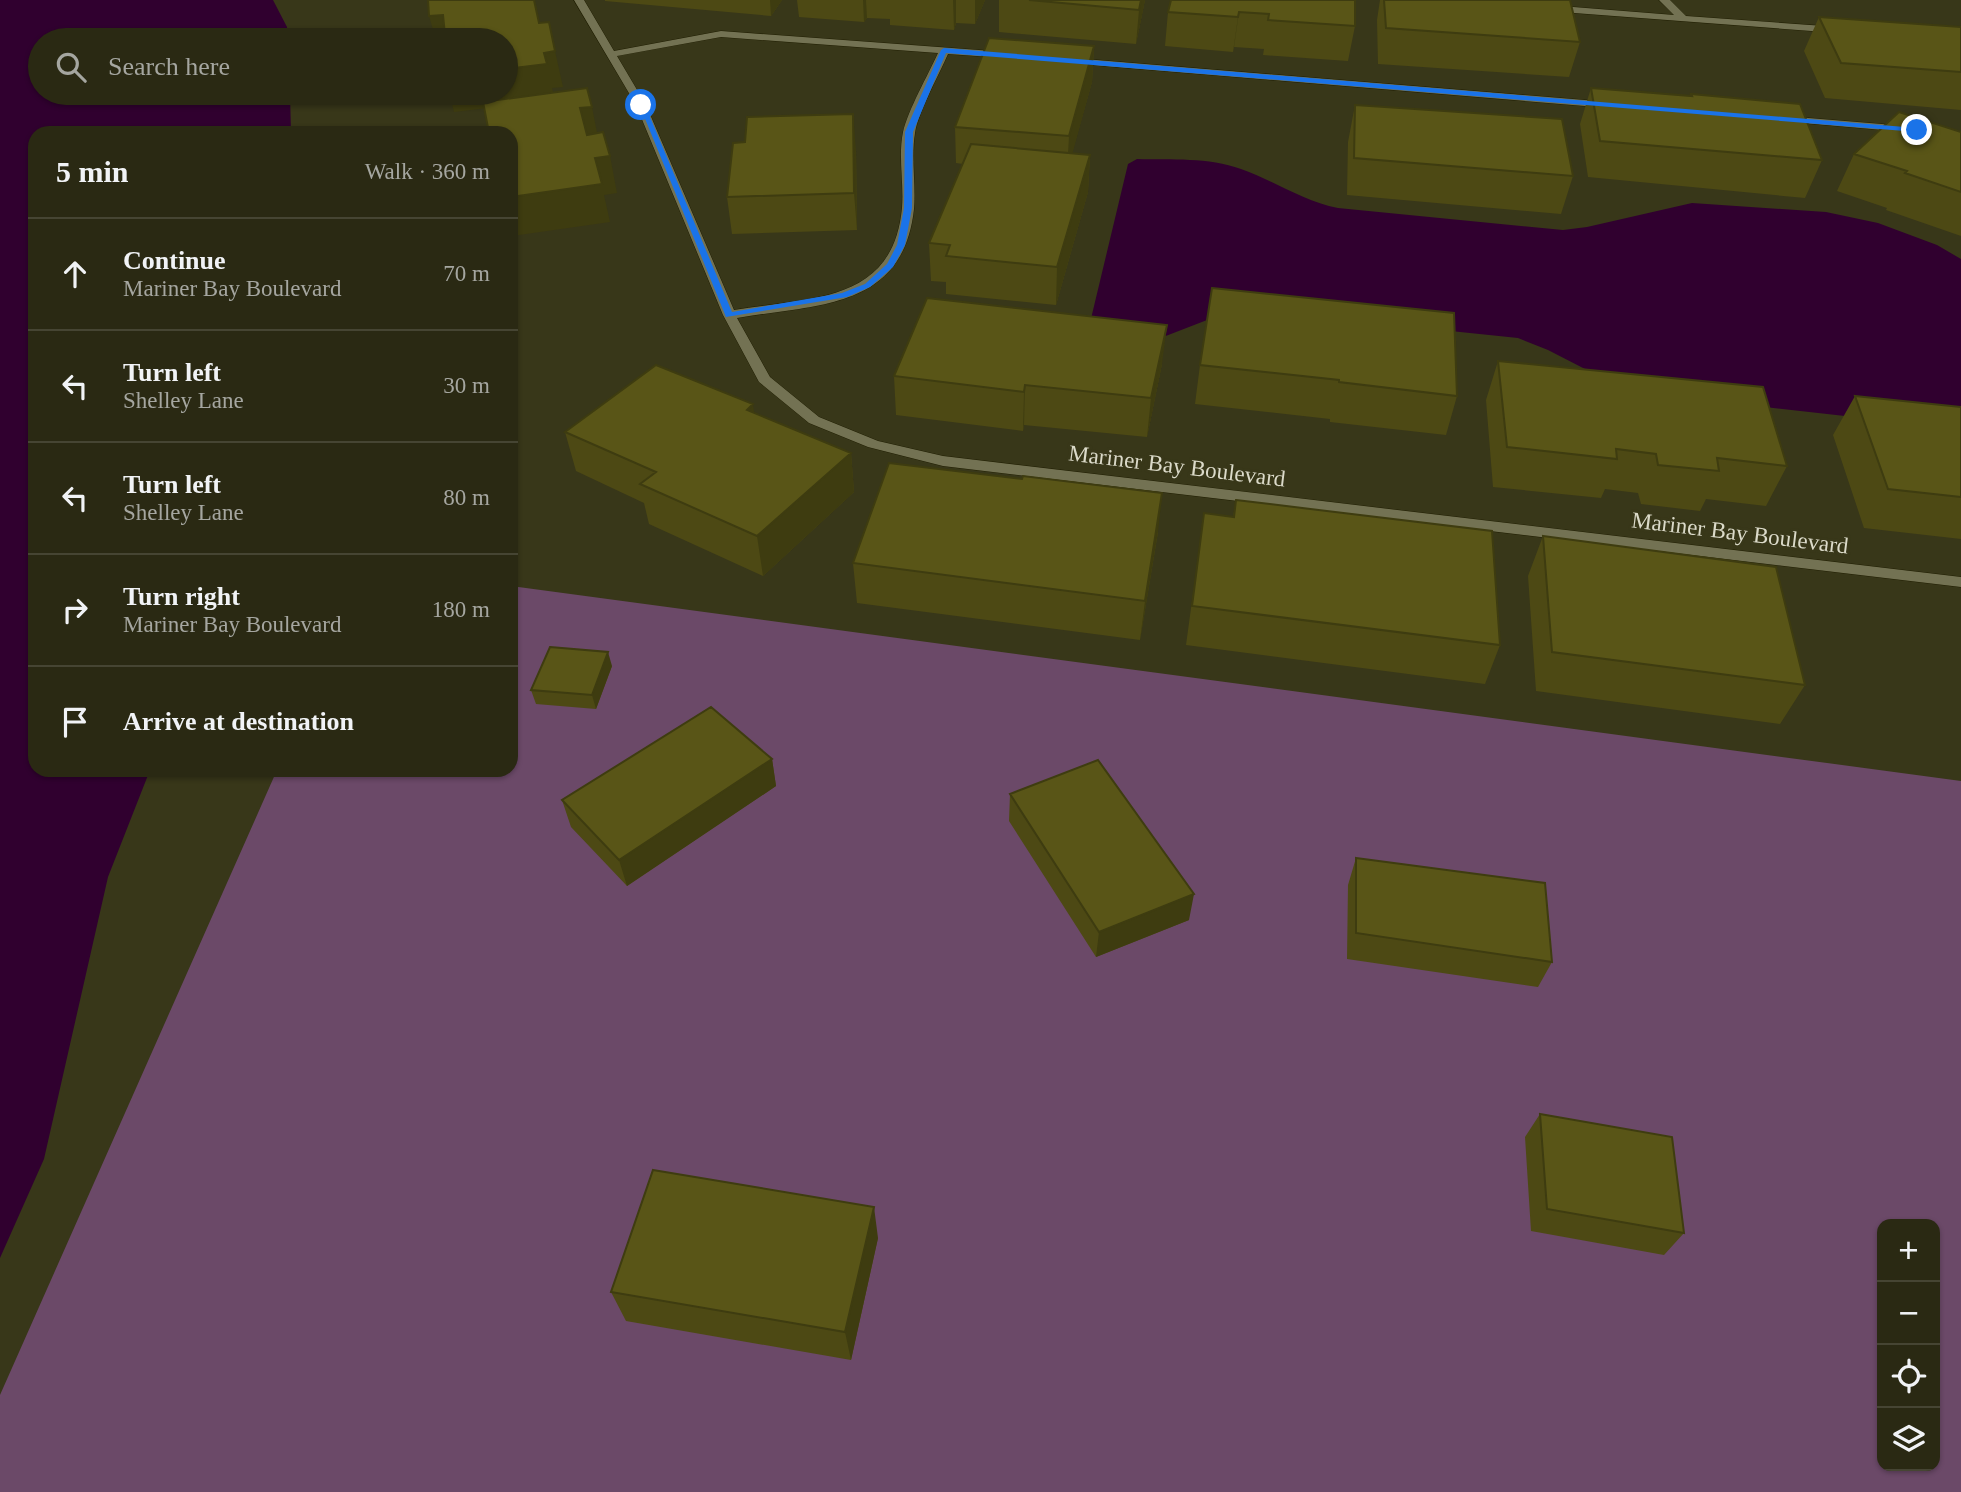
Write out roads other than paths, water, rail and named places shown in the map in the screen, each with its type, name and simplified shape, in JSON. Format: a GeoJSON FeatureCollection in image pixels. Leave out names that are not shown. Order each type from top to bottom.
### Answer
{"type":"FeatureCollection","features":[{"type":"Feature","properties":{"kind":"street","name":"Mariner Bay Boulevard"},"geometry":{"type":"LineString","coordinates":[[579,0],[641,105],[729,315],[764,379],[814,420],[873,444],[943,461],[1961,582]]}},
{"type":"Feature","properties":{"kind":"street"},"geometry":{"type":"LineString","coordinates":[[1664,0],[1684,19]]}},
{"type":"Feature","properties":{"kind":"street"},"geometry":{"type":"LineString","coordinates":[[1533,7],[1850,31]]}},
{"type":"Feature","properties":{"kind":"street"},"geometry":{"type":"LineString","coordinates":[[613,54],[721,34],[1013,56]]}},
{"type":"Feature","properties":{"kind":"street"},"geometry":{"type":"LineString","coordinates":[[729,315],[844,295],[867,285],[890,265],[901,245],[908,208],[909,132],[944,50]]}},
{"type":"Feature","properties":{"kind":"street"},"geometry":{"type":"LineString","coordinates":[[1055,60],[1621,106]]}},
{"type":"Feature","properties":{"kind":"street"},"geometry":{"type":"LineString","coordinates":[[1773,118],[1917,130]]}}]}
